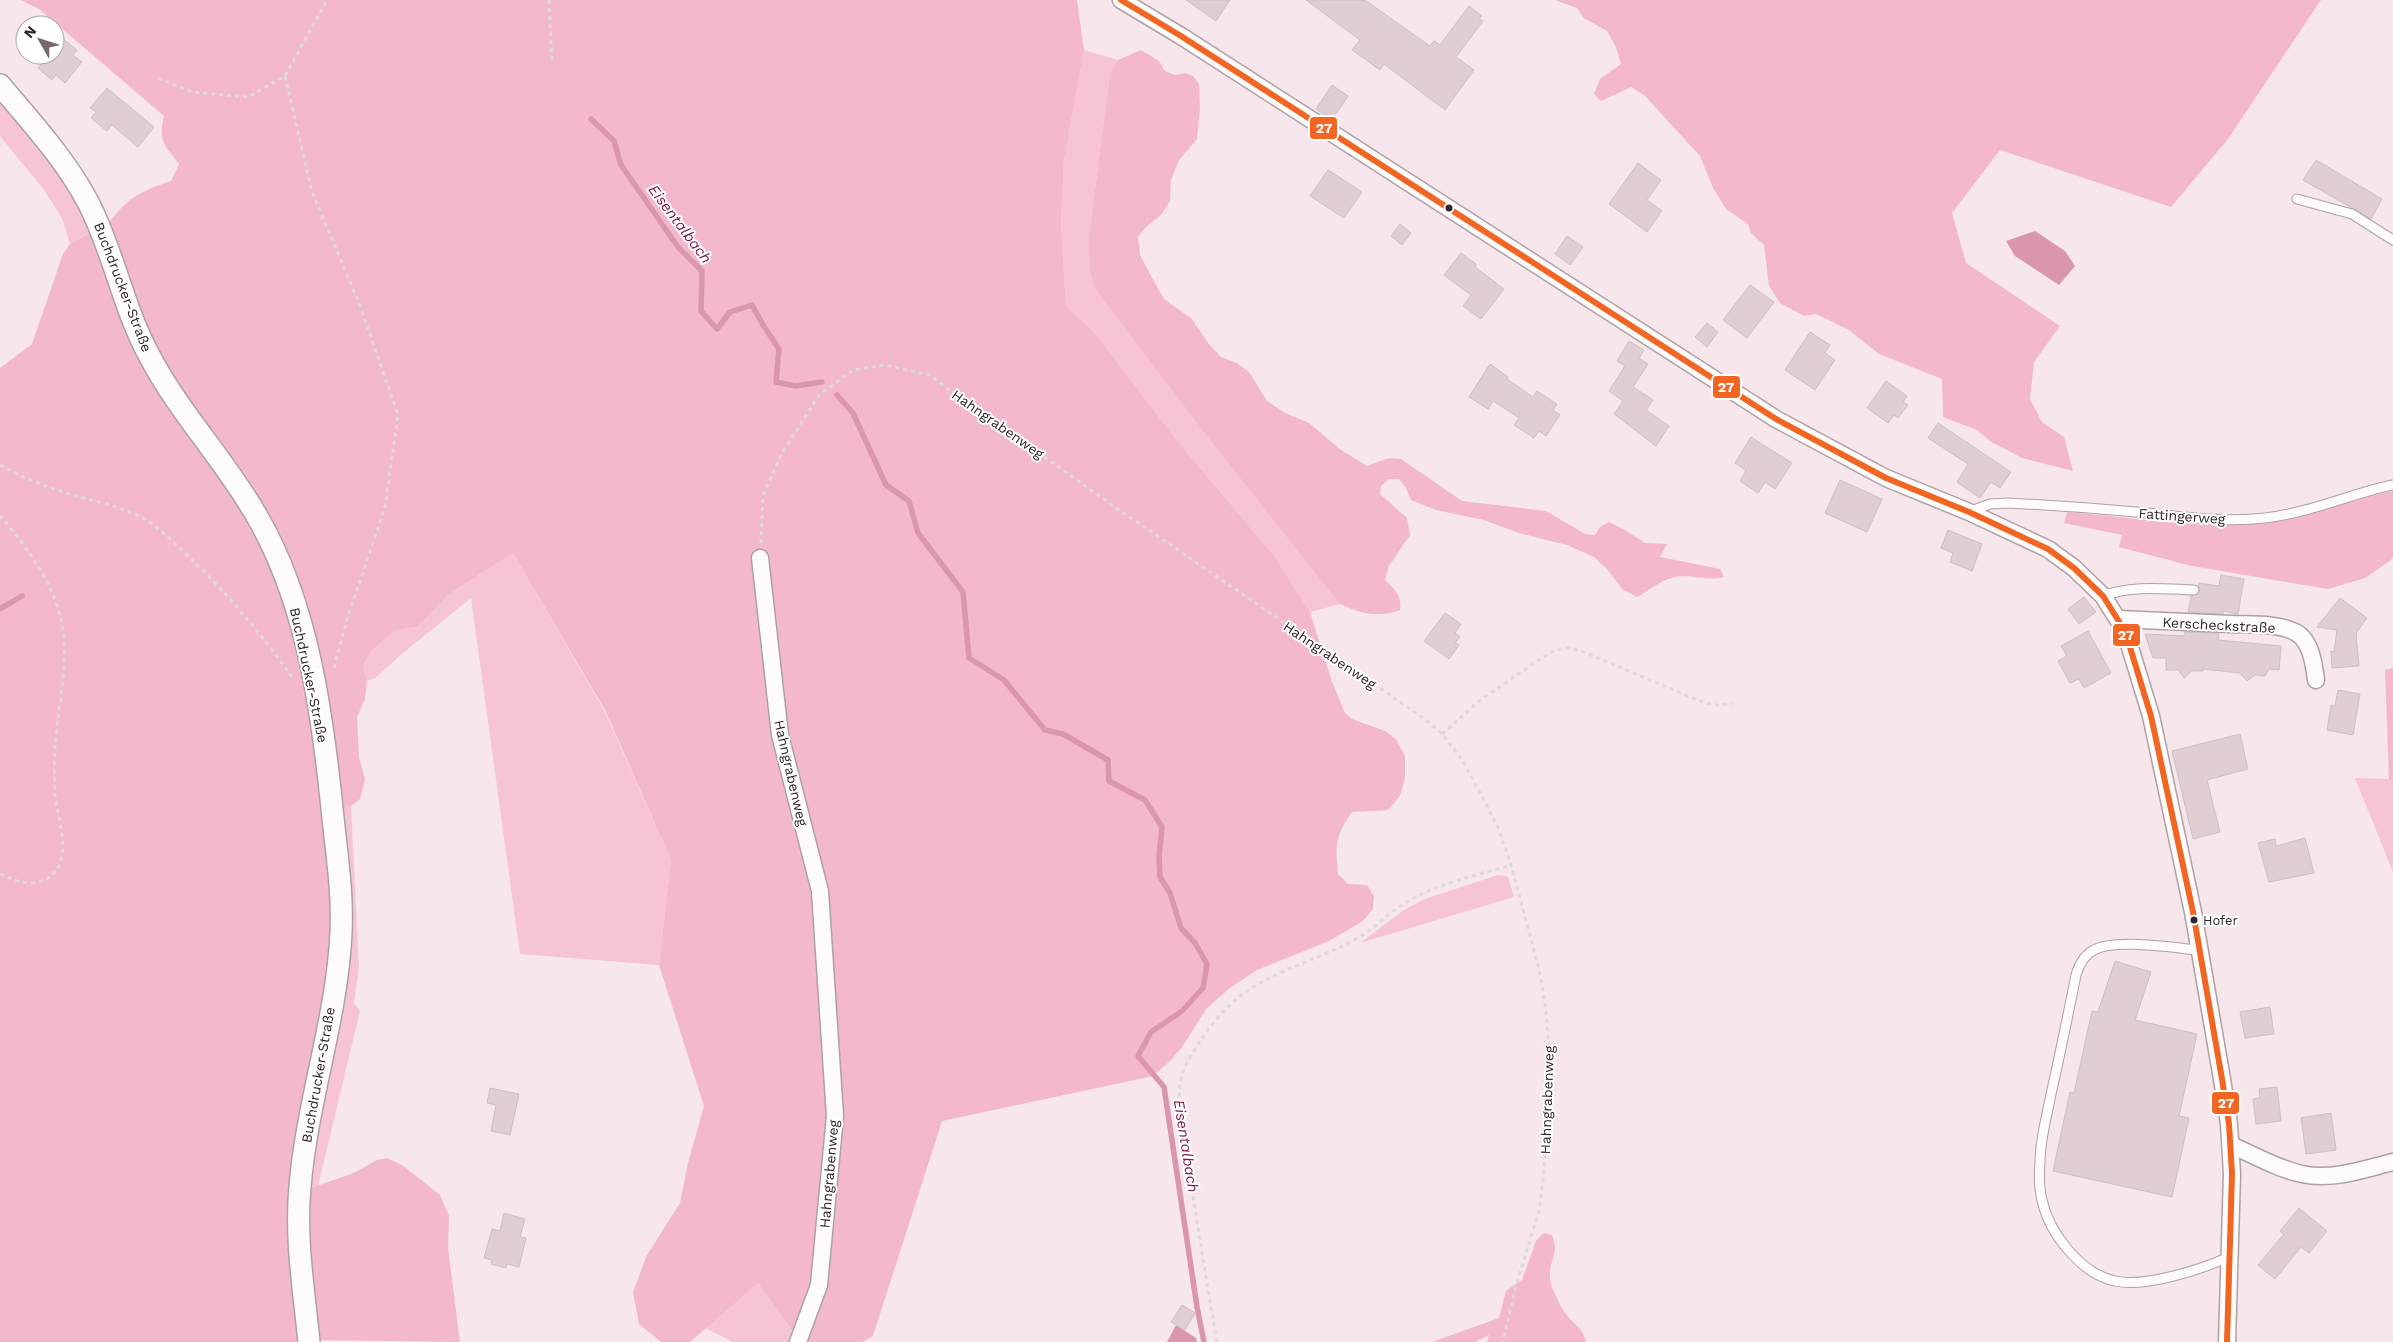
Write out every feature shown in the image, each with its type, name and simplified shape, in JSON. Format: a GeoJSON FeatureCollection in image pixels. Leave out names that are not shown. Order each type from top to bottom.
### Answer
{"type":"FeatureCollection","features":[{"type":"Feature","properties":{"kind":"street"},"geometry":{"type":"LineString","coordinates":[[1121,0],[1181,36],[1776,419],[1886,478],[1969,512],[2062,558],[2103,596],[2119,619],[2130,645],[2150,716],[2199,950],[2231,1145],[2227,1342]]}},
{"type":"Feature","properties":{"kind":"street","name":"Buchdrucker-Straße"},"geometry":{"type":"LineString","coordinates":[[0,85],[58,154],[89,204],[103,236],[134,326],[152,363],[244,496],[270,540],[287,582],[308,655],[329,772],[340,882],[341,933],[338,966],[309,1117],[299,1189],[300,1265],[308,1342]]}},
{"type":"Feature","properties":{"kind":"street","name":"Hahngrabenweg"},"geometry":{"type":"LineString","coordinates":[[760,558],[780,735],[820,891],[835,1116],[819,1285],[798,1342]]}},
{"type":"Feature","properties":{"kind":"street","name":"Kerscheckstraße"},"geometry":{"type":"LineString","coordinates":[[2119,619],[2270,626],[2296,632],[2302,637],[2309,648],[2314,660],[2316,680]]}},
{"type":"Feature","properties":{"kind":"street"},"geometry":{"type":"LineString","coordinates":[[2231,1145],[2288,1170],[2316,1176],[2347,1173],[2393,1162]]}},
{"type":"Feature","properties":{"kind":"lane"},"geometry":{"type":"LineString","coordinates":[[2297,199],[2352,214],[2393,240]]}},
{"type":"Feature","properties":{"kind":"lane","name":"Fattingerweg"},"geometry":{"type":"LineString","coordinates":[[1969,512],[1990,504],[2007,503],[2135,512],[2208,520],[2264,518],[2309,509],[2368,490],[2393,485]]}},
{"type":"Feature","properties":{"kind":"lane"},"geometry":{"type":"LineString","coordinates":[[2103,596],[2117,591],[2146,588],[2194,590]]}},
{"type":"Feature","properties":{"kind":"lane"},"geometry":{"type":"LineString","coordinates":[[2199,950],[2112,944],[2094,950],[2085,957],[2076,975],[2042,1141],[2040,1183],[2046,1214],[2060,1238],[2081,1263],[2103,1277],[2114,1281],[2141,1282],[2205,1267],[2229,1257]]}},
{"type":"Feature","properties":{"kind":"path"},"geometry":{"type":"LineString","coordinates":[[158,78],[192,92],[248,97],[285,76],[327,0]]}},
{"type":"Feature","properties":{"kind":"path"},"geometry":{"type":"LineString","coordinates":[[549,0],[552,64]]}},
{"type":"Feature","properties":{"kind":"path"},"geometry":{"type":"LineString","coordinates":[[285,76],[312,192],[359,303],[398,415],[385,507],[348,616],[330,680]]}},
{"type":"Feature","properties":{"kind":"path","name":"Hahngrabenweg"},"geometry":{"type":"LineString","coordinates":[[760,558],[763,495],[782,452],[819,395],[853,370],[885,365],[929,375],[1115,507],[1425,719],[1442,734],[1463,761],[1497,825],[1511,865],[1539,969],[1545,1003],[1550,1055],[1549,1092],[1539,1211],[1516,1285],[1503,1342]]}},
{"type":"Feature","properties":{"kind":"path"},"geometry":{"type":"LineString","coordinates":[[0,465],[54,489],[138,516],[163,532],[212,578],[242,612],[297,684]]}},
{"type":"Feature","properties":{"kind":"path"},"geometry":{"type":"LineString","coordinates":[[0,516],[20,540],[44,577],[57,604],[64,632],[63,676],[55,739],[55,792],[62,840],[61,860],[56,872],[45,881],[30,883],[17,881],[0,873]]}},
{"type":"Feature","properties":{"kind":"path"},"geometry":{"type":"LineString","coordinates":[[1442,734],[1479,701],[1549,653],[1564,648],[1579,650],[1705,703],[1716,706],[1732,704]]}},
{"type":"Feature","properties":{"kind":"path"},"geometry":{"type":"LineString","coordinates":[[1217,1342],[1185,1148],[1180,1080],[1188,1060],[1208,1029],[1223,1011],[1248,989],[1277,973],[1357,938],[1401,905],[1423,894],[1511,865]]}},
{"type":"Feature","properties":{"kind":"shaded area"},"geometry":{"type":"Polygon","coordinates":[[[21,0],[1077,0],[1084,50],[1064,160],[1061,223],[1066,306],[1094,332],[1179,443],[1275,557],[1310,612],[1331,679],[1345,713],[1352,719],[1385,731],[1396,739],[1405,756],[1405,778],[1400,796],[1388,810],[1352,812],[1339,835],[1337,848],[1338,874],[1348,884],[1367,885],[1374,896],[1373,909],[1363,921],[1329,941],[1257,970],[1231,987],[1207,1008],[1182,1047],[1153,1076],[942,1121],[873,1336],[862,1342],[800,1342],[758,1283],[690,1342],[661,1342],[639,1324],[633,1292],[647,1255],[680,1203],[688,1163],[704,1106],[659,965],[671,860],[606,712],[513,553],[449,594],[417,627],[396,630],[371,651],[363,666],[367,681],[365,699],[357,717],[359,757],[365,779],[360,799],[351,806],[341,809],[316,653],[187,400],[150,339],[108,224],[135,197],[151,188],[171,181],[179,164],[169,152],[162,137],[164,116],[65,31],[65,15],[46,15],[39,9],[21,0]]]}},
{"type":"Feature","properties":{"kind":"shaded area"},"geometry":{"type":"Polygon","coordinates":[[[1555,0],[2321,0],[2228,139],[2171,207],[2000,150],[1952,213],[1966,263],[2060,326],[2034,362],[2030,399],[2042,422],[2064,437],[2073,471],[2022,458],[1990,441],[1977,430],[1943,417],[1942,379],[1879,354],[1849,330],[1816,314],[1804,316],[1780,303],[1769,286],[1764,245],[1751,233],[1748,224],[1726,209],[1713,188],[1700,156],[1645,96],[1631,87],[1601,101],[1594,94],[1600,79],[1621,64],[1616,47],[1607,31],[1584,18],[1577,8],[1555,0]]]}},
{"type":"Feature","properties":{"kind":"shaded area"},"geometry":{"type":"Polygon","coordinates":[[[1084,50],[1118,60],[1110,73],[1089,236],[1309,563],[1340,604],[1310,612],[1275,557],[1179,443],[1094,332],[1066,306],[1061,223],[1064,160],[1084,50]]]}},
{"type":"Feature","properties":{"kind":"shaded area"},"geometry":{"type":"Polygon","coordinates":[[[1141,50],[1159,61],[1165,71],[1175,75],[1185,73],[1193,76],[1199,84],[1200,109],[1197,139],[1179,160],[1171,180],[1170,201],[1162,214],[1146,227],[1138,237],[1140,255],[1164,299],[1192,319],[1208,343],[1221,357],[1237,363],[1249,372],[1267,401],[1285,413],[1309,423],[1341,450],[1367,466],[1389,458],[1401,459],[1462,501],[1546,511],[1585,534],[1595,535],[1600,527],[1609,522],[1645,543],[1667,544],[1660,557],[1720,569],[1724,577],[1713,579],[1689,576],[1671,578],[1637,597],[1622,589],[1608,570],[1594,557],[1567,545],[1519,533],[1484,520],[1436,510],[1411,500],[1406,488],[1399,479],[1389,479],[1381,486],[1380,494],[1407,518],[1410,535],[1389,566],[1385,580],[1399,597],[1400,610],[1384,614],[1370,614],[1340,604],[1204,432],[1094,287],[1090,268],[1089,236],[1110,73],[1118,60],[1141,50]]]}},
{"type":"Feature","properties":{"kind":"shaded area"},"geometry":{"type":"Polygon","coordinates":[[[0,96],[69,182],[91,231],[70,244],[62,218],[44,190],[0,136],[0,96]]]}},
{"type":"Feature","properties":{"kind":"shaded area"},"geometry":{"type":"Polygon","coordinates":[[[94,230],[239,500],[281,584],[313,718],[333,883],[331,966],[302,1116],[302,1342],[0,1342],[0,368],[32,344],[63,254],[70,244],[94,230]]]}},
{"type":"Feature","properties":{"kind":"shaded area"},"geometry":{"type":"Polygon","coordinates":[[[2035,231],[2065,251],[2075,266],[2059,285],[2015,256],[2006,241],[2035,231]]]}},
{"type":"Feature","properties":{"kind":"shaded area"},"geometry":{"type":"Polygon","coordinates":[[[2393,491],[2393,557],[2365,578],[2328,589],[2192,566],[2119,547],[2122,535],[2064,523],[2067,512],[2190,524],[2240,525],[2264,523],[2297,517],[2393,491]]]}},
{"type":"Feature","properties":{"kind":"shaded area"},"geometry":{"type":"Polygon","coordinates":[[[513,553],[605,712],[671,860],[659,965],[520,954],[471,598],[375,678],[367,681],[363,666],[371,651],[396,630],[417,627],[449,594],[513,553]]]}},
{"type":"Feature","properties":{"kind":"shaded area"},"geometry":{"type":"Polygon","coordinates":[[[2393,668],[2393,781],[2389,779],[2385,670],[2393,668]]]}},
{"type":"Feature","properties":{"kind":"shaded area"},"geometry":{"type":"Polygon","coordinates":[[[2355,778],[2389,779],[2393,781],[2393,872],[2355,778]]]}},
{"type":"Feature","properties":{"kind":"shaded area"},"geometry":{"type":"Polygon","coordinates":[[[351,806],[359,967],[354,1003],[360,1011],[318,1186],[308,1189],[341,809],[351,806]]]}},
{"type":"Feature","properties":{"kind":"shaded area"},"geometry":{"type":"Polygon","coordinates":[[[1498,875],[1508,877],[1514,897],[1360,943],[1404,910],[1425,899],[1498,875]]]}},
{"type":"Feature","properties":{"kind":"shaded area"},"geometry":{"type":"Polygon","coordinates":[[[387,1158],[402,1165],[440,1195],[449,1216],[448,1248],[460,1342],[317,1340],[309,1264],[308,1189],[354,1173],[377,1160],[387,1158]]]}},
{"type":"Feature","properties":{"kind":"shaded area"},"geometry":{"type":"Polygon","coordinates":[[[1544,1233],[1552,1235],[1555,1249],[1550,1272],[1552,1287],[1564,1311],[1580,1329],[1586,1342],[1487,1342],[1489,1335],[1475,1342],[1432,1342],[1499,1318],[1506,1291],[1522,1280],[1536,1241],[1544,1233]]]}},
{"type":"Feature","properties":{"kind":"shaded area"},"geometry":{"type":"Polygon","coordinates":[[[758,1283],[795,1335],[793,1342],[733,1342],[705,1328],[758,1283]]]}},
{"type":"Feature","properties":{"kind":"shaded area"},"geometry":{"type":"Polygon","coordinates":[[[1176,1325],[1196,1338],[1197,1342],[1167,1342],[1176,1325]]]}},
{"type":"Feature","properties":{"kind":"building"},"geometry":{"type":"Polygon","coordinates":[[[1186,0],[1230,0],[1216,21],[1186,0]]]}},
{"type":"Feature","properties":{"kind":"building"},"geometry":{"type":"Polygon","coordinates":[[[1306,0],[1365,0],[1430,46],[1434,41],[1440,45],[1469,6],[1482,16],[1479,19],[1483,21],[1456,57],[1474,70],[1445,110],[1384,64],[1380,70],[1352,50],[1360,40],[1306,0]]]}},
{"type":"Feature","properties":{"kind":"building"},"geometry":{"type":"Polygon","coordinates":[[[65,40],[77,50],[73,55],[82,62],[65,83],[56,75],[52,80],[38,68],[40,65],[65,65],[65,40]]]}},
{"type":"Feature","properties":{"kind":"building"},"geometry":{"type":"Polygon","coordinates":[[[1332,85],[1348,96],[1332,120],[1316,109],[1332,85]]]}},
{"type":"Feature","properties":{"kind":"building"},"geometry":{"type":"Polygon","coordinates":[[[107,88],[154,127],[138,147],[112,125],[107,131],[91,118],[96,112],[90,108],[107,88]]]}},
{"type":"Feature","properties":{"kind":"building"},"geometry":{"type":"Polygon","coordinates":[[[2316,160],[2382,199],[2371,219],[2303,180],[2316,160]]]}},
{"type":"Feature","properties":{"kind":"building"},"geometry":{"type":"Polygon","coordinates":[[[1638,163],[1661,180],[1647,200],[1662,211],[1647,232],[1609,204],[1638,163]]]}},
{"type":"Feature","properties":{"kind":"building"},"geometry":{"type":"Polygon","coordinates":[[[1328,170],[1362,192],[1344,218],[1310,196],[1328,170]]]}},
{"type":"Feature","properties":{"kind":"building"},"geometry":{"type":"Polygon","coordinates":[[[1400,224],[1411,233],[1402,245],[1391,236],[1400,224]]]}},
{"type":"Feature","properties":{"kind":"building"},"geometry":{"type":"Polygon","coordinates":[[[1567,236],[1583,247],[1570,265],[1555,254],[1567,236]]]}},
{"type":"Feature","properties":{"kind":"building"},"geometry":{"type":"Polygon","coordinates":[[[1461,253],[1476,264],[1475,267],[1504,289],[1481,319],[1463,306],[1471,295],[1444,275],[1461,253]]]}},
{"type":"Feature","properties":{"kind":"building"},"geometry":{"type":"Polygon","coordinates":[[[1750,285],[1774,302],[1747,338],[1723,320],[1750,285]]]}},
{"type":"Feature","properties":{"kind":"building"},"geometry":{"type":"Polygon","coordinates":[[[1707,323],[1718,332],[1707,347],[1695,337],[1707,323]]]}},
{"type":"Feature","properties":{"kind":"building"},"geometry":{"type":"Polygon","coordinates":[[[1810,332],[1830,345],[1825,353],[1835,360],[1815,390],[1785,370],[1810,332]]]}},
{"type":"Feature","properties":{"kind":"building"},"geometry":{"type":"Polygon","coordinates":[[[1629,341],[1644,350],[1639,358],[1648,364],[1633,387],[1653,400],[1646,410],[1669,426],[1656,446],[1614,414],[1623,401],[1609,391],[1625,366],[1617,361],[1629,341]]]}},
{"type":"Feature","properties":{"kind":"building"},"geometry":{"type":"Polygon","coordinates":[[[1490,364],[1508,377],[1507,379],[1533,397],[1537,391],[1557,404],[1553,410],[1560,415],[1546,436],[1539,431],[1534,438],[1514,425],[1519,418],[1493,401],[1488,409],[1469,397],[1490,364]]]}},
{"type":"Feature","properties":{"kind":"building"},"geometry":{"type":"Polygon","coordinates":[[[1886,381],[1907,396],[1903,402],[1908,405],[1898,418],[1894,415],[1888,423],[1867,408],[1886,381]]]}},
{"type":"Feature","properties":{"kind":"building"},"geometry":{"type":"Polygon","coordinates":[[[1938,423],[2011,472],[2000,488],[1991,482],[1980,498],[1957,482],[1968,464],[1928,438],[1938,423]]]}},
{"type":"Feature","properties":{"kind":"building"},"geometry":{"type":"Polygon","coordinates":[[[1751,437],[1792,463],[1775,489],[1765,482],[1758,493],[1740,481],[1746,471],[1735,463],[1751,437]]]}},
{"type":"Feature","properties":{"kind":"building"},"geometry":{"type":"Polygon","coordinates":[[[1840,480],[1882,499],[1867,532],[1825,513],[1840,480]]]}},
{"type":"Feature","properties":{"kind":"building"},"geometry":{"type":"Polygon","coordinates":[[[1948,530],[1982,544],[1972,571],[1950,562],[1953,553],[1941,548],[1948,530]]]}},
{"type":"Feature","properties":{"kind":"building"},"geometry":{"type":"Polygon","coordinates":[[[2221,575],[2244,579],[2238,614],[2223,611],[2223,614],[2188,612],[2191,596],[2199,593],[2199,583],[2219,586],[2221,575]]]}},
{"type":"Feature","properties":{"kind":"building"},"geometry":{"type":"Polygon","coordinates":[[[2084,597],[2096,612],[2079,624],[2068,609],[2084,597]]]}},
{"type":"Feature","properties":{"kind":"building"},"geometry":{"type":"Polygon","coordinates":[[[2340,598],[2367,618],[2356,633],[2359,666],[2332,668],[2331,651],[2334,652],[2337,630],[2317,627],[2340,598]]]}},
{"type":"Feature","properties":{"kind":"building"},"geometry":{"type":"Polygon","coordinates":[[[1445,613],[1461,624],[1455,633],[1460,637],[1455,643],[1459,645],[1449,659],[1424,641],[1445,613]]]}},
{"type":"Feature","properties":{"kind":"building"},"geometry":{"type":"Polygon","coordinates":[[[2088,631],[2111,673],[2084,688],[2079,679],[2070,683],[2058,661],[2067,656],[2061,646],[2088,631]]]}},
{"type":"Feature","properties":{"kind":"building"},"geometry":{"type":"Polygon","coordinates":[[[2185,632],[2219,633],[2218,640],[2281,646],[2279,670],[2269,669],[2265,676],[2255,675],[2247,681],[2240,673],[2203,669],[2203,671],[2192,671],[2184,678],[2178,670],[2166,670],[2166,658],[2153,658],[2145,634],[2184,636],[2185,632]]]}},
{"type":"Feature","properties":{"kind":"building"},"geometry":{"type":"Polygon","coordinates":[[[2338,690],[2360,694],[2353,735],[2327,730],[2331,705],[2335,706],[2338,690]]]}},
{"type":"Feature","properties":{"kind":"building"},"geometry":{"type":"Polygon","coordinates":[[[2240,734],[2248,769],[2207,780],[2220,832],[2193,839],[2172,751],[2240,734]]]}},
{"type":"Feature","properties":{"kind":"building"},"geometry":{"type":"Polygon","coordinates":[[[2305,838],[2314,873],[2269,882],[2258,843],[2275,839],[2276,846],[2305,838]]]}},
{"type":"Feature","properties":{"kind":"building"},"geometry":{"type":"Polygon","coordinates":[[[2115,961],[2151,972],[2135,1020],[2197,1034],[2179,1116],[2189,1118],[2172,1197],[2053,1171],[2070,1092],[2074,1093],[2092,1011],[2098,1012],[2115,961]]]}},
{"type":"Feature","properties":{"kind":"building"},"geometry":{"type":"Polygon","coordinates":[[[2270,1007],[2274,1034],[2245,1038],[2240,1012],[2270,1007]]]}},
{"type":"Feature","properties":{"kind":"building"},"geometry":{"type":"Polygon","coordinates":[[[2277,1087],[2281,1121],[2256,1124],[2253,1099],[2260,1098],[2259,1089],[2277,1087]]]}},
{"type":"Feature","properties":{"kind":"building"},"geometry":{"type":"Polygon","coordinates":[[[490,1088],[519,1094],[510,1135],[491,1131],[496,1105],[487,1103],[490,1088]]]}},
{"type":"Feature","properties":{"kind":"building"},"geometry":{"type":"Polygon","coordinates":[[[2331,1113],[2336,1150],[2306,1154],[2301,1118],[2331,1113]]]}},
{"type":"Feature","properties":{"kind":"building"},"geometry":{"type":"Polygon","coordinates":[[[2299,1208],[2327,1231],[2309,1253],[2301,1247],[2275,1279],[2258,1265],[2284,1234],[2280,1231],[2299,1208]]]}},
{"type":"Feature","properties":{"kind":"building"},"geometry":{"type":"Polygon","coordinates":[[[504,1213],[525,1219],[520,1237],[526,1238],[519,1267],[507,1264],[506,1268],[491,1264],[492,1260],[484,1258],[492,1229],[500,1231],[504,1213]]]}},
{"type":"Feature","properties":{"kind":"building"},"geometry":{"type":"Polygon","coordinates":[[[1182,1305],[1195,1313],[1185,1330],[1171,1322],[1182,1305]]]}},
{"type":"Feature","properties":{"kind":"waterway","name":"Eisentalbach"},"geometry":{"type":"LineString","coordinates":[[591,119],[614,141],[621,165],[678,247],[702,271],[701,311],[717,329],[730,312],[752,305],[779,349],[776,382],[795,386],[822,382]]}},
{"type":"Feature","properties":{"kind":"waterway","name":"Eisentalbach"},"geometry":{"type":"LineString","coordinates":[[837,395],[853,413],[886,485],[909,501],[918,533],[963,592],[969,658],[1004,680],[1045,730],[1063,734],[1108,760],[1109,781],[1145,800],[1162,827],[1159,856],[1160,877],[1170,893],[1181,928],[1195,943],[1207,964],[1203,988],[1182,1011],[1151,1032],[1138,1056],[1164,1087],[1204,1342]]}},
{"type":"Feature","properties":{"kind":"waterway"},"geometry":{"type":"LineString","coordinates":[[0,609],[22,596]]}},
{"type":"Feature","properties":{"kind":"transit line","name":"27"},"geometry":{"type":"LineString","coordinates":[[1121,0],[1181,36],[1776,419],[1886,478],[1969,512],[2048,549],[2074,568],[2103,596],[2125,631],[2151,716],[2193,912],[2222,1079],[2229,1124],[2232,1174],[2227,1342]]}},
{"type":"Feature","properties":{"kind":"place","name":"Hofer"},"geometry":{"type":"Point","coordinates":[2194,920]}}]}
